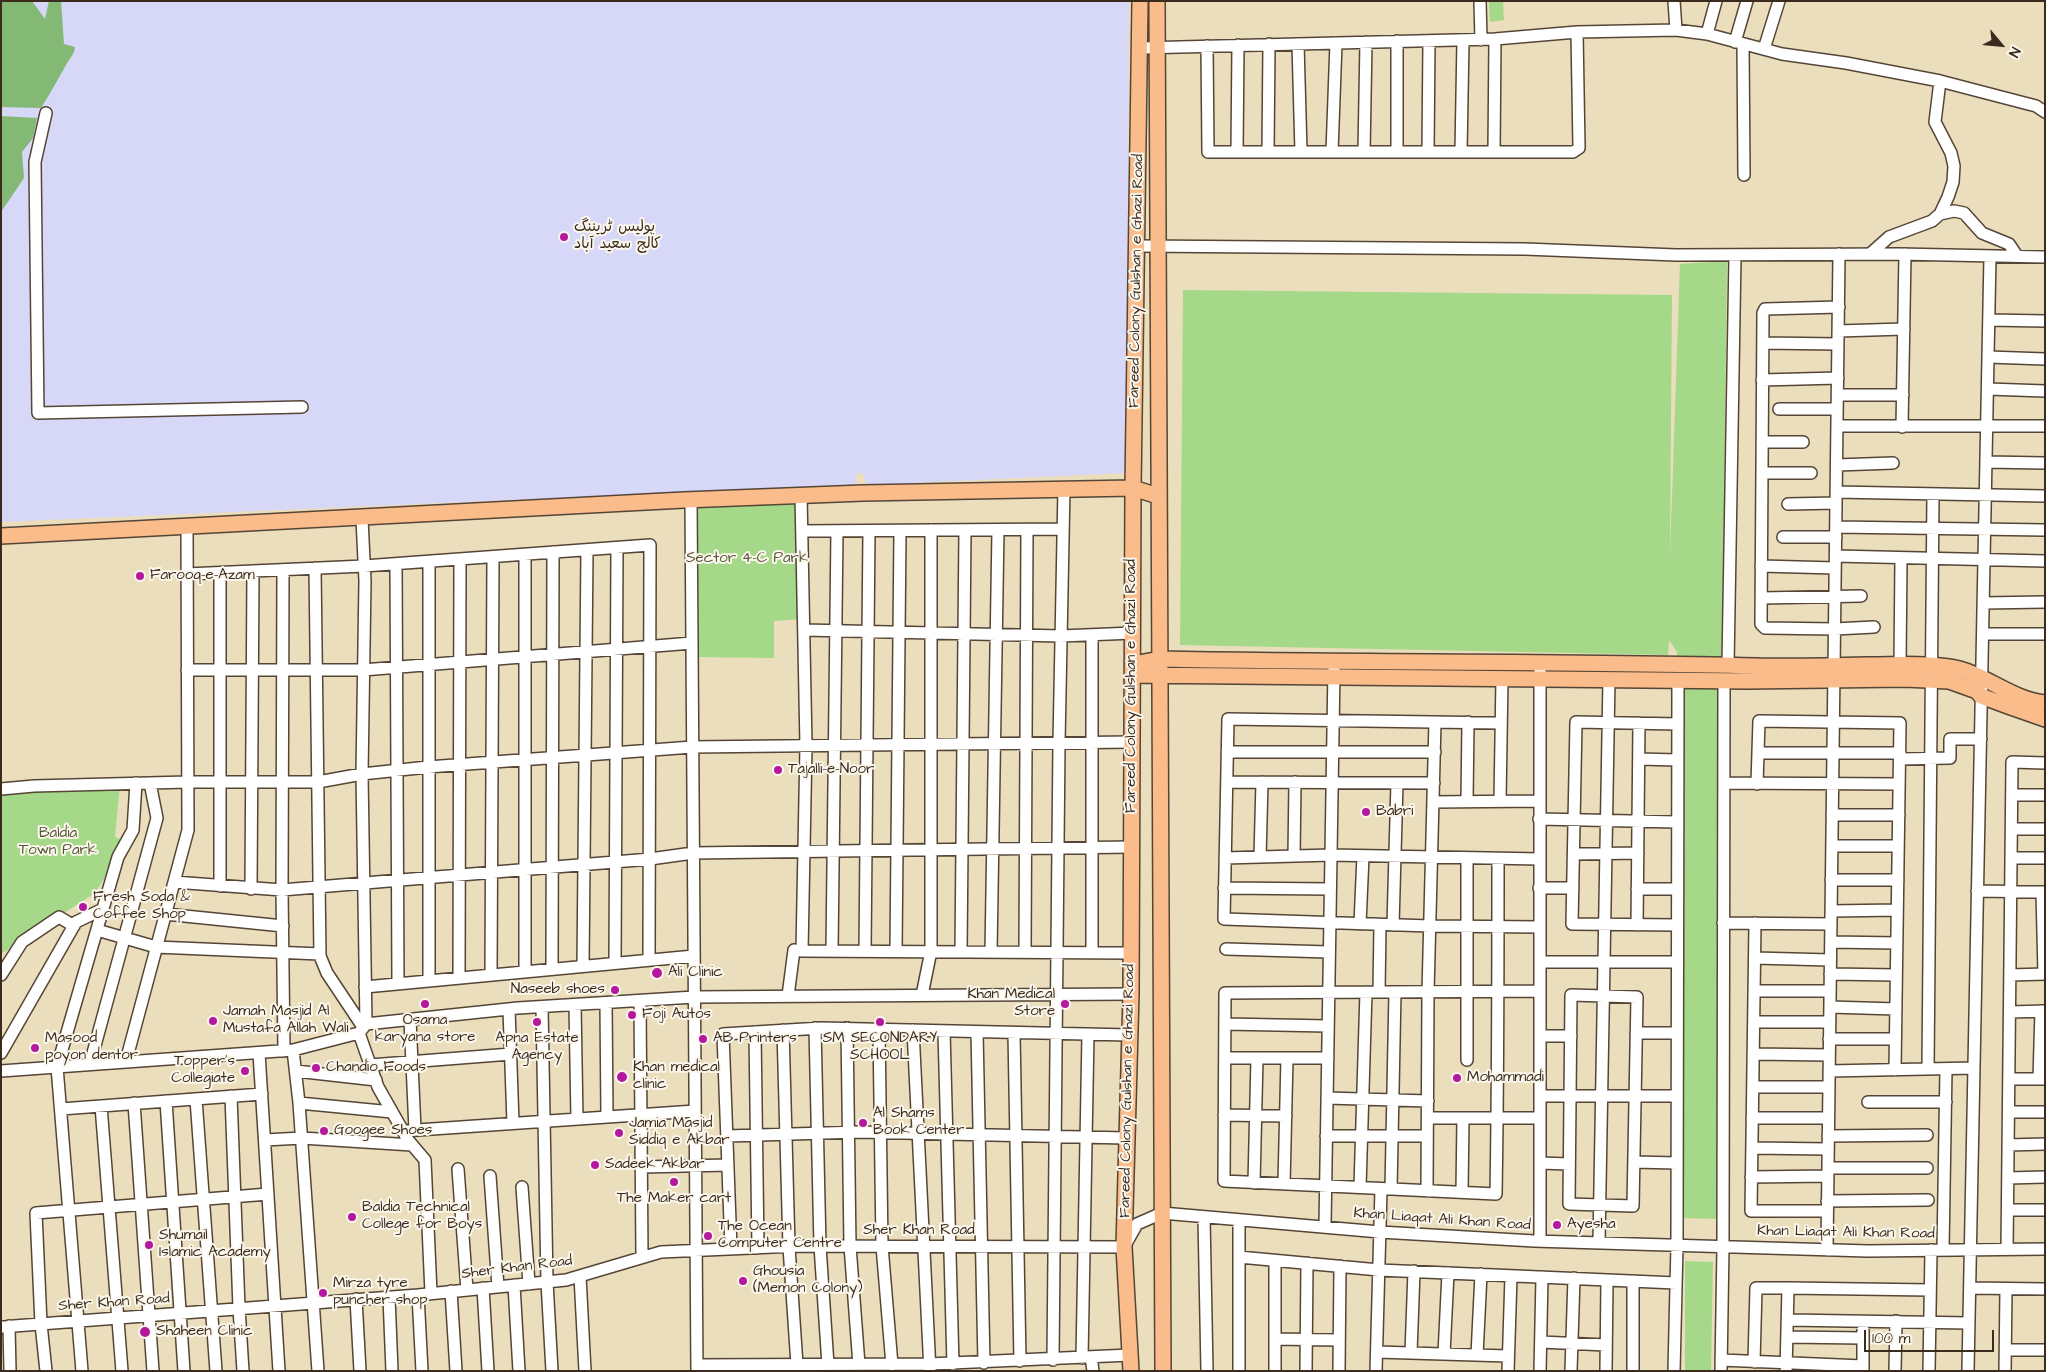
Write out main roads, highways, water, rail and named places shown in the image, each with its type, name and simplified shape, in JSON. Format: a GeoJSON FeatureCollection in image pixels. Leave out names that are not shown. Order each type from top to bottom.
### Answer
{"type":"FeatureCollection","features":[{"type":"Feature","properties":{"kind":"main road","name":"Fareed Colony Gulshan e Ghazi Road"},"geometry":{"type":"LineString","coordinates":[[1131,1371],[1124,1247],[1131,994],[1133,488],[1141,48],[1140,1]]}},
{"type":"Feature","properties":{"kind":"main road","name":"Fareed Colony Gulshan e Ghazi Road"},"geometry":{"type":"LineString","coordinates":[[1157,1],[1163,1371]]}},
{"type":"Feature","properties":{"kind":"main road"},"geometry":{"type":"LineString","coordinates":[[1,536],[801,495],[1133,488],[1158,496]]}},
{"type":"Feature","properties":{"kind":"main road"},"geometry":{"type":"LineString","coordinates":[[1,545],[45,535]]}},
{"type":"Feature","properties":{"kind":"main road"},"geometry":{"type":"LineString","coordinates":[[1133,669],[1160,667],[1540,671],[1728,665],[1834,673],[1930,673],[1970,670],[1982,679],[2045,703]]}},
{"type":"Feature","properties":{"kind":"main road"},"geometry":{"type":"LineString","coordinates":[[1334,670],[1502,678],[1540,671],[1609,679],[1724,680],[1834,673],[1900,665],[1930,673],[1977,691],[1981,696],[2045,719]]}},
{"type":"Feature","properties":{"kind":"place","name":"پولیس ٹریننگ کالج سعید آباد"},"geometry":{"type":"Point","coordinates":[564,237]}},
{"type":"Feature","properties":{"kind":"place","name":"Farooq-e-Azam"},"geometry":{"type":"Point","coordinates":[140,576]}},
{"type":"Feature","properties":{"kind":"place","name":"Tajalli-e-Noor"},"geometry":{"type":"Point","coordinates":[778,770]}},
{"type":"Feature","properties":{"kind":"place","name":"Babri"},"geometry":{"type":"Point","coordinates":[1366,812]}},
{"type":"Feature","properties":{"kind":"place","name":"Fresh Soda & Coffee Shop"},"geometry":{"type":"Point","coordinates":[83,907]}},
{"type":"Feature","properties":{"kind":"place","name":"Ali Clinic"},"geometry":{"type":"Point","coordinates":[657,973]}},
{"type":"Feature","properties":{"kind":"place","name":"Naseeb shoes"},"geometry":{"type":"Point","coordinates":[615,990]}},
{"type":"Feature","properties":{"kind":"place","name":"Osama karyana store"},"geometry":{"type":"Point","coordinates":[425,1004]}},
{"type":"Feature","properties":{"kind":"place","name":"Khan Medical Store"},"geometry":{"type":"Point","coordinates":[1065,1004]}},
{"type":"Feature","properties":{"kind":"place","name":"Foji Autos"},"geometry":{"type":"Point","coordinates":[632,1015]}},
{"type":"Feature","properties":{"kind":"place","name":"Jamah Masjid Al Mustafa Allah Wali"},"geometry":{"type":"Point","coordinates":[213,1021]}},
{"type":"Feature","properties":{"kind":"place","name":"Apna Estate Agency"},"geometry":{"type":"Point","coordinates":[537,1022]}},
{"type":"Feature","properties":{"kind":"place","name":"SM SECONDARY SCHOOL"},"geometry":{"type":"Point","coordinates":[880,1022]}},
{"type":"Feature","properties":{"kind":"place","name":"AB Printers"},"geometry":{"type":"Point","coordinates":[703,1039]}},
{"type":"Feature","properties":{"kind":"place","name":"Masood poyon dentor"},"geometry":{"type":"Point","coordinates":[35,1048]}},
{"type":"Feature","properties":{"kind":"place","name":"Chandio Foods"},"geometry":{"type":"Point","coordinates":[316,1068]}},
{"type":"Feature","properties":{"kind":"place","name":"Topper's Collegiate"},"geometry":{"type":"Point","coordinates":[245,1071]}},
{"type":"Feature","properties":{"kind":"place","name":"Khan medical clinic"},"geometry":{"type":"Point","coordinates":[622,1077]}},
{"type":"Feature","properties":{"kind":"place","name":"Mohammadi"},"geometry":{"type":"Point","coordinates":[1457,1078]}},
{"type":"Feature","properties":{"kind":"place","name":"Al Shams Book Center"},"geometry":{"type":"Point","coordinates":[863,1123]}},
{"type":"Feature","properties":{"kind":"place","name":"Googee Shoes"},"geometry":{"type":"Point","coordinates":[324,1131]}},
{"type":"Feature","properties":{"kind":"place","name":"Jamia Masjid Siddiq e Akbar"},"geometry":{"type":"Point","coordinates":[619,1133]}},
{"type":"Feature","properties":{"kind":"place","name":"Sadeek Akbar"},"geometry":{"type":"Point","coordinates":[595,1165]}},
{"type":"Feature","properties":{"kind":"place","name":"The Maker cart"},"geometry":{"type":"Point","coordinates":[674,1182]}},
{"type":"Feature","properties":{"kind":"place","name":"Baldia Technical College for Boys"},"geometry":{"type":"Point","coordinates":[352,1217]}},
{"type":"Feature","properties":{"kind":"place","name":"Ayesha"},"geometry":{"type":"Point","coordinates":[1557,1225]}},
{"type":"Feature","properties":{"kind":"place","name":"The Ocean Computer Centre"},"geometry":{"type":"Point","coordinates":[708,1236]}},
{"type":"Feature","properties":{"kind":"place","name":"Shumail Islamic Academy"},"geometry":{"type":"Point","coordinates":[149,1245]}},
{"type":"Feature","properties":{"kind":"place","name":"Ghousia (Memon Colony)"},"geometry":{"type":"Point","coordinates":[743,1281]}},
{"type":"Feature","properties":{"kind":"place","name":"Mirza tyre puncher shop"},"geometry":{"type":"Point","coordinates":[323,1293]}},
{"type":"Feature","properties":{"kind":"place","name":"Shaheen Clinic"},"geometry":{"type":"Point","coordinates":[145,1332]}},
{"type":"Feature","properties":{"kind":"park label","name":"Sector 4-C Park"},"geometry":{"type":"Point","coordinates":[747,559]}},
{"type":"Feature","properties":{"kind":"park label","name":"Baldia Town Park"},"geometry":{"type":"Point","coordinates":[58,842]}}]}
